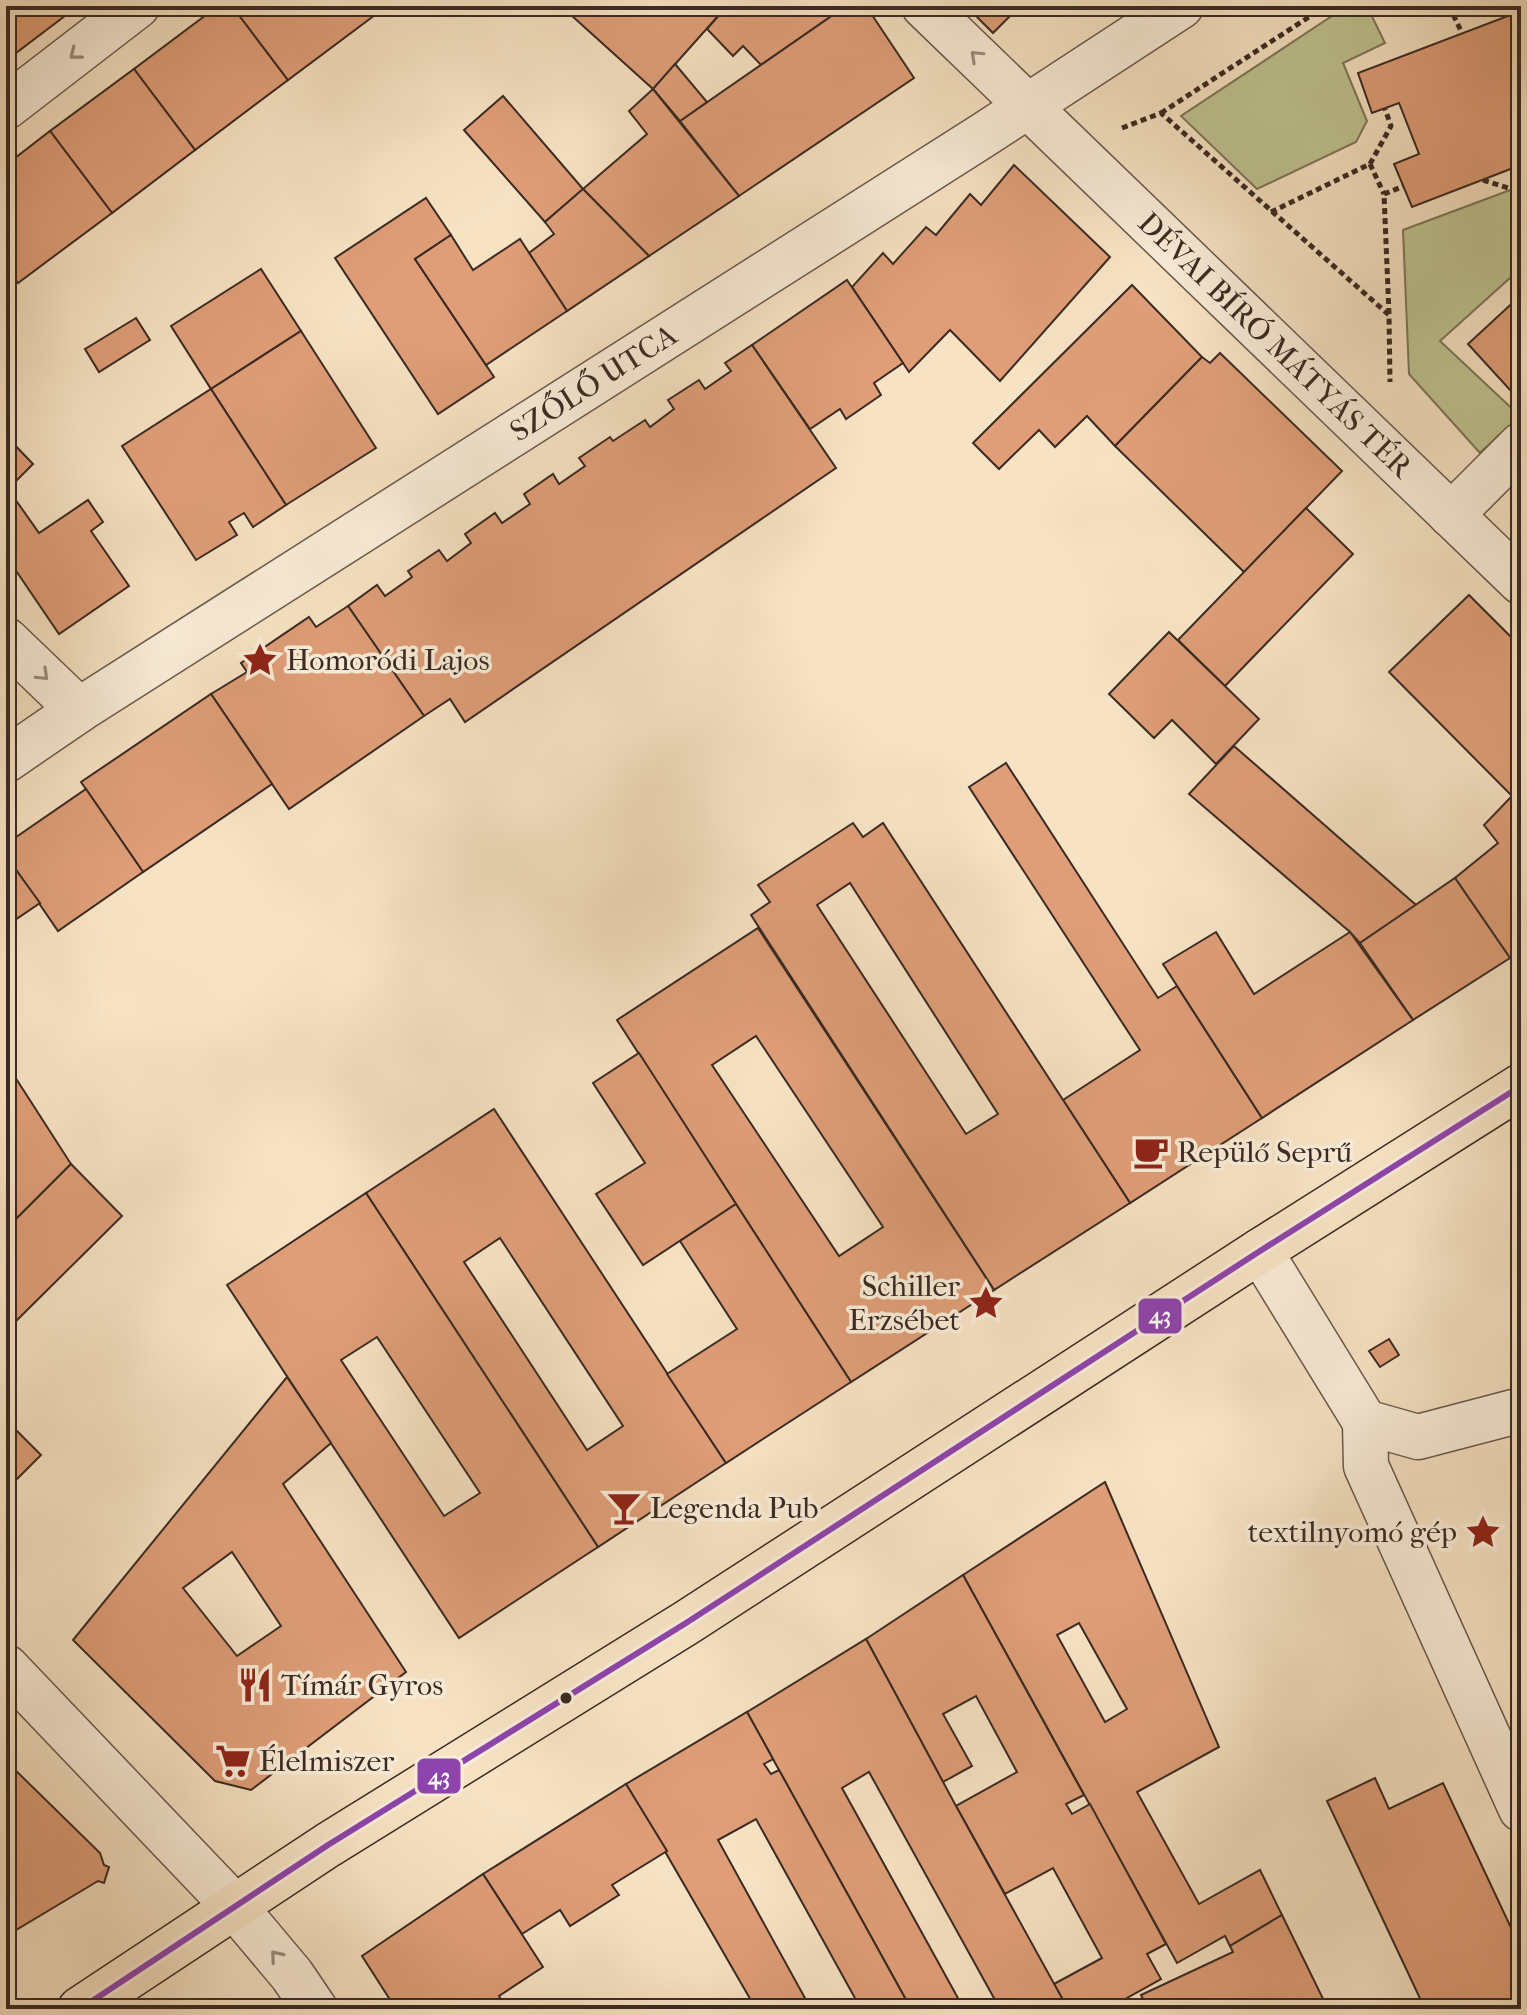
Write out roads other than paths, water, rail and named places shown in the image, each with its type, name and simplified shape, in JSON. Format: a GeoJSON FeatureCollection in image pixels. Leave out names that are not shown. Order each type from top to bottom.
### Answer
{"type":"FeatureCollection","features":[{"type":"Feature","properties":{"kind":"main road"},"geometry":{"type":"LineString","coordinates":[[80,2009],[328,1845],[686,1623],[1521,1086]]}},
{"type":"Feature","properties":{"kind":"street"},"geometry":{"type":"LineString","coordinates":[[6,107],[137,6]]}},
{"type":"Feature","properties":{"kind":"street","name":"DÉVAI BÍRÓ MÁTYÁS TÉR"},"geometry":{"type":"LineString","coordinates":[[924,6],[1044,96],[1451,515],[1521,582]]}},
{"type":"Feature","properties":{"kind":"street","name":"SZŐLŐ UTCA"},"geometry":{"type":"LineString","coordinates":[[6,760],[79,710],[1181,6]]}},
{"type":"Feature","properties":{"kind":"street"},"geometry":{"type":"LineString","coordinates":[[1451,515],[1521,445]]}},
{"type":"Feature","properties":{"kind":"street"},"geometry":{"type":"LineString","coordinates":[[6,640],[79,710]]}},
{"type":"Feature","properties":{"kind":"street"},"geometry":{"type":"LineString","coordinates":[[1260,1251],[1365,1422],[1366,1466],[1521,1809]]}},
{"type":"Feature","properties":{"kind":"street"},"geometry":{"type":"LineString","coordinates":[[1365,1422],[1418,1437],[1521,1410]]}},
{"type":"Feature","properties":{"kind":"street"},"geometry":{"type":"LineString","coordinates":[[6,1667],[234,1906],[292,1975],[315,2009]]}},
{"type":"Feature","properties":{"kind":"place","name":"Homoródi Lajos"},"geometry":{"type":"Point","coordinates":[260,660]}},
{"type":"Feature","properties":{"kind":"place","name":"Repülő Seprű"},"geometry":{"type":"Point","coordinates":[1151,1152]}},
{"type":"Feature","properties":{"kind":"place","name":"Schiller Erzsébet"},"geometry":{"type":"Point","coordinates":[986,1303]}},
{"type":"Feature","properties":{"kind":"place","name":"Legenda Pub"},"geometry":{"type":"Point","coordinates":[624,1508]}},
{"type":"Feature","properties":{"kind":"place","name":"textilnyomó gép"},"geometry":{"type":"Point","coordinates":[1483,1532]}},
{"type":"Feature","properties":{"kind":"place","name":"Tímár Gyros"},"geometry":{"type":"Point","coordinates":[255,1685]}},
{"type":"Feature","properties":{"kind":"place","name":"Élelmiszer"},"geometry":{"type":"Point","coordinates":[233,1761]}}]}
